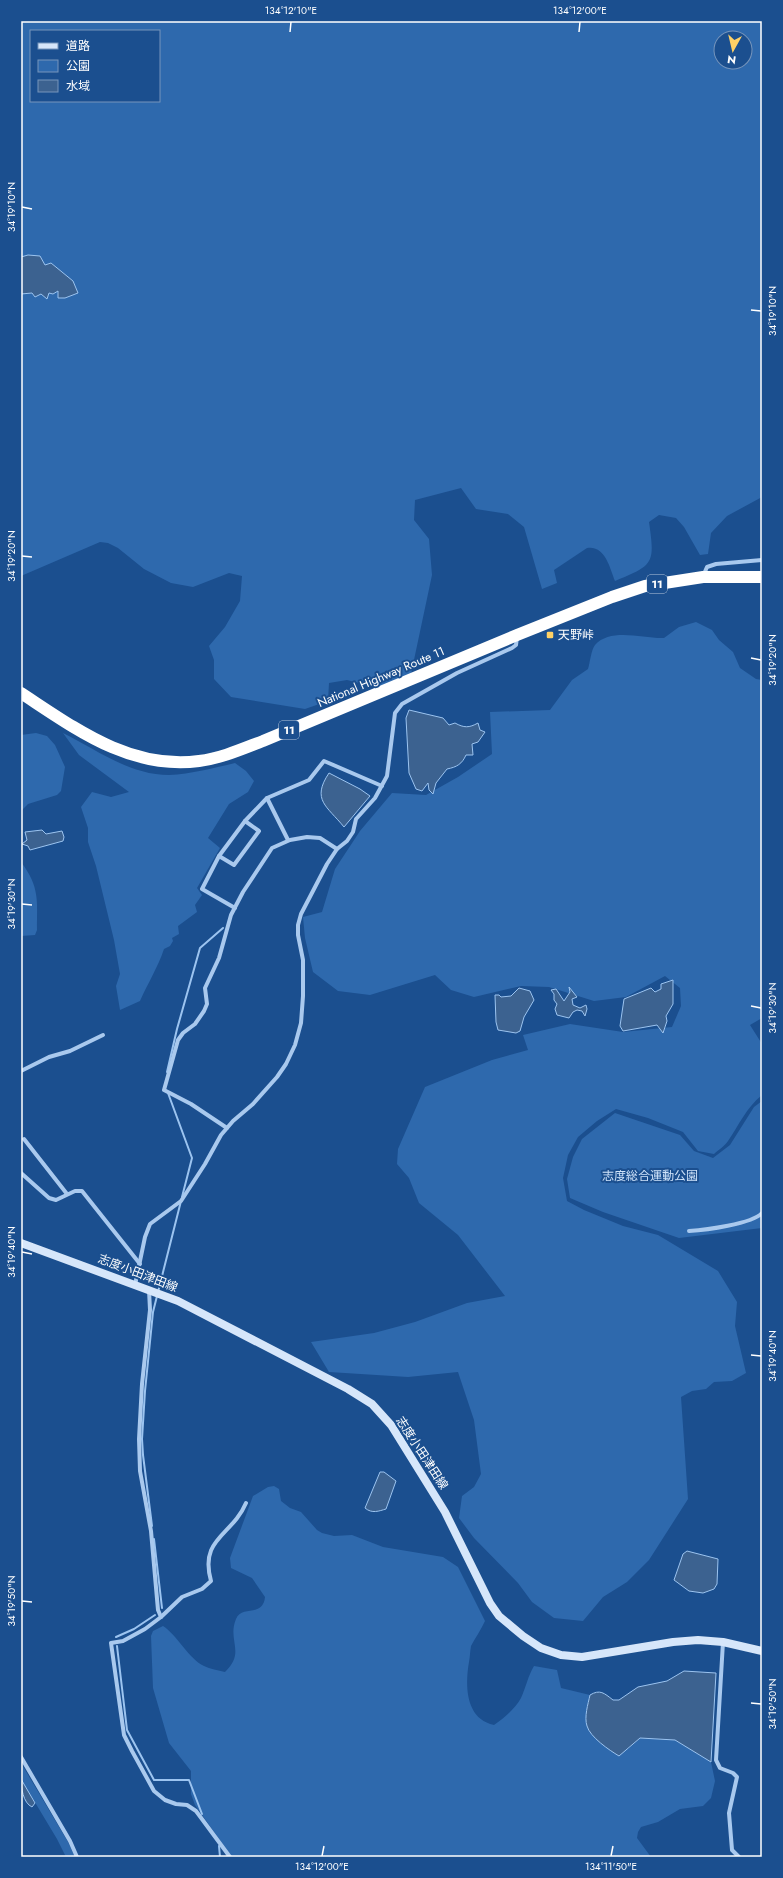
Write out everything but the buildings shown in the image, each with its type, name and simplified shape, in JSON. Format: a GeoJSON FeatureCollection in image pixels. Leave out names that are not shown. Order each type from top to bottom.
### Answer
{"type":"FeatureCollection","features":[{"type":"Feature","properties":{"kind":"highway","name":"National Highway Route 11"},"geometry":{"type":"LineString","coordinates":[[21,693],[83,734],[108,747],[133,757],[156,761],[199,761],[224,756],[263,741],[612,597],[646,586],[703,577],[762,577]]}},
{"type":"Feature","properties":{"kind":"main road","name":"志度小田津田線"},"geometry":{"type":"LineString","coordinates":[[21,1243],[135,1284],[205,1314],[269,1349],[348,1389],[372,1404],[391,1425],[446,1512],[478,1579],[499,1616],[523,1636],[541,1648],[561,1655],[582,1657],[673,1642],[698,1640],[723,1642],[762,1651]]}},
{"type":"Feature","properties":{"kind":"street"},"geometry":{"type":"LineString","coordinates":[[703,577],[707,567],[716,564],[762,560]]}},
{"type":"Feature","properties":{"kind":"street"},"geometry":{"type":"LineString","coordinates":[[135,1284],[144,1237],[150,1224],[181,1200],[205,1164],[221,1135],[253,1104],[277,1077],[286,1064],[295,1044],[301,1022],[303,960],[298,935],[298,925],[301,914],[326,864],[337,849],[347,841],[353,832],[356,819],[375,798],[387,776],[395,713],[402,704],[457,673],[512,648],[516,645],[517,635]]}},
{"type":"Feature","properties":{"kind":"street"},"geometry":{"type":"LineString","coordinates":[[234,908],[202,889],[219,856],[245,820],[267,798],[309,780],[324,761],[382,786]]}},
{"type":"Feature","properties":{"kind":"street"},"geometry":{"type":"LineString","coordinates":[[267,798],[288,840]]}},
{"type":"Feature","properties":{"kind":"street"},"geometry":{"type":"LineString","coordinates":[[219,856],[234,865],[258,831],[245,820]]}},
{"type":"Feature","properties":{"kind":"street"},"geometry":{"type":"LineString","coordinates":[[227,1128],[191,1104],[164,1090],[178,1040],[183,1033],[195,1024],[204,1012],[207,1004],[205,988],[219,958],[234,908],[272,848],[288,840],[307,837],[320,838],[337,849]]}},
{"type":"Feature","properties":{"kind":"street"},"geometry":{"type":"LineString","coordinates":[[21,1071],[49,1057],[70,1052],[103,1035]]}},
{"type":"Feature","properties":{"kind":"street"},"geometry":{"type":"LineString","coordinates":[[24,1139],[67,1194]]}},
{"type":"Feature","properties":{"kind":"street"},"geometry":{"type":"LineString","coordinates":[[21,1173],[49,1198],[56,1200],[74,1191],[82,1190],[140,1264]]}},
{"type":"Feature","properties":{"kind":"street"},"geometry":{"type":"LineString","coordinates":[[689,1231],[706,1230],[754,1219],[762,1213]]}},
{"type":"Feature","properties":{"kind":"street"},"geometry":{"type":"LineString","coordinates":[[149,1290],[150,1310],[142,1384],[139,1439],[140,1471],[151,1532],[158,1610],[161,1617]]}},
{"type":"Feature","properties":{"kind":"street"},"geometry":{"type":"LineString","coordinates":[[230,1857],[196,1811],[187,1805],[164,1800],[154,1791],[124,1735],[111,1643],[123,1641],[145,1629],[161,1617],[182,1597],[202,1588],[211,1581],[208,1570],[210,1553],[216,1539],[232,1526],[242,1513],[246,1503]]}},
{"type":"Feature","properties":{"kind":"street"},"geometry":{"type":"LineString","coordinates":[[723,1642],[716,1760],[720,1768],[737,1777],[728,1813],[732,1850],[740,1857]]}},
{"type":"Feature","properties":{"kind":"street"},"geometry":{"type":"LineString","coordinates":[[21,1757],[70,1841],[77,1857]]}},
{"type":"Feature","properties":{"kind":"green space"},"geometry":{"type":"Polygon","coordinates":[[[21,21],[762,21],[762,497],[727,516],[711,533],[708,554],[700,555],[684,527],[676,518],[659,515],[649,522],[652,547],[651,555],[649,561],[638,571],[615,581],[606,558],[598,550],[587,548],[554,570],[557,583],[542,589],[524,527],[508,514],[476,509],[461,488],[415,500],[414,520],[429,539],[432,575],[411,674],[379,688],[347,680],[329,683],[328,701],[305,709],[231,697],[214,679],[214,660],[209,646],[225,627],[240,601],[242,576],[229,573],[193,587],[171,583],[144,569],[118,548],[108,543],[100,542],[21,576],[21,21]]]}},
{"type":"Feature","properties":{"kind":"green space"},"geometry":{"type":"Polygon","coordinates":[[[696,622],[712,630],[719,640],[733,652],[740,668],[756,679],[762,680],[762,1018],[750,1025],[762,1044],[762,1095],[747,1111],[727,1143],[714,1154],[698,1151],[683,1132],[648,1118],[616,1109],[597,1121],[578,1137],[568,1155],[563,1178],[567,1201],[584,1210],[623,1226],[658,1235],[718,1271],[737,1302],[735,1326],[746,1373],[732,1381],[714,1382],[706,1389],[692,1391],[681,1397],[688,1499],[649,1560],[627,1582],[603,1597],[583,1621],[554,1618],[532,1602],[518,1583],[474,1538],[459,1518],[462,1496],[474,1487],[481,1474],[474,1420],[458,1372],[408,1377],[329,1372],[311,1342],[374,1333],[415,1322],[467,1303],[505,1296],[458,1235],[419,1203],[409,1178],[397,1164],[398,1149],[425,1087],[492,1060],[528,1050],[523,1035],[570,1024],[623,1032],[672,1027],[681,1006],[680,988],[665,976],[626,997],[594,1001],[549,987],[521,986],[474,997],[451,990],[435,975],[370,995],[338,991],[313,972],[305,938],[303,917],[322,912],[335,869],[360,831],[392,793],[426,795],[458,777],[492,754],[490,712],[550,710],[572,680],[588,669],[594,647],[602,640],[610,636],[619,635],[664,638],[679,627],[696,622]]]}},
{"type":"Feature","properties":{"kind":"green space"},"geometry":{"type":"Polygon","coordinates":[[[36,733],[47,736],[55,745],[65,767],[61,791],[57,795],[28,804],[21,811],[21,735],[36,733]]]}},
{"type":"Feature","properties":{"kind":"green space"},"geometry":{"type":"Polygon","coordinates":[[[63,733],[114,760],[141,771],[169,775],[235,763],[246,771],[254,781],[248,792],[229,804],[208,838],[220,848],[197,888],[202,895],[195,905],[197,912],[178,926],[179,934],[172,938],[173,941],[170,946],[164,949],[140,1001],[120,1010],[116,986],[120,974],[114,940],[96,866],[88,842],[88,828],[81,807],[92,792],[111,797],[129,792],[79,755],[63,733]]]}},
{"type":"Feature","properties":{"kind":"green space"},"geometry":{"type":"Polygon","coordinates":[[[21,862],[32,879],[36,894],[37,930],[35,935],[21,936],[21,862]]]}},
{"type":"Feature","properties":{"kind":"green space","name":"志度総合運動公園"},"geometry":{"type":"Polygon","coordinates":[[[762,1101],[762,1228],[679,1238],[603,1212],[570,1198],[567,1179],[573,1157],[582,1139],[615,1113],[680,1135],[694,1151],[713,1158],[730,1145],[754,1107],[762,1101]]]}},
{"type":"Feature","properties":{"kind":"green space"},"geometry":{"type":"Polygon","coordinates":[[[274,1486],[279,1489],[281,1501],[290,1508],[301,1512],[317,1530],[322,1533],[334,1536],[352,1535],[383,1547],[443,1557],[458,1567],[485,1621],[471,1646],[467,1681],[469,1700],[472,1708],[477,1716],[484,1722],[494,1725],[513,1709],[521,1698],[534,1666],[557,1670],[561,1688],[590,1695],[587,1708],[628,1749],[640,1738],[675,1740],[711,1762],[715,1781],[711,1798],[703,1806],[680,1809],[658,1822],[641,1827],[637,1838],[651,1857],[232,1857],[195,1805],[191,1794],[191,1771],[169,1743],[153,1688],[151,1636],[153,1631],[163,1626],[193,1658],[204,1666],[225,1672],[231,1665],[235,1652],[233,1634],[236,1619],[242,1613],[260,1607],[265,1597],[252,1578],[231,1568],[230,1558],[253,1496],[268,1487],[274,1486]]]}},
{"type":"Feature","properties":{"kind":"green space"},"geometry":{"type":"Polygon","coordinates":[[[21,1763],[68,1842],[75,1857],[66,1857],[21,1779],[21,1763]]]}},
{"type":"Feature","properties":{"kind":"water"},"geometry":{"type":"Polygon","coordinates":[[[28,255],[40,256],[45,265],[51,263],[73,281],[78,293],[65,298],[58,298],[58,291],[53,294],[49,293],[47,299],[41,294],[35,297],[32,293],[21,294],[21,257],[28,255]]]}},
{"type":"Feature","properties":{"kind":"water"},"geometry":{"type":"Polygon","coordinates":[[[409,710],[443,718],[449,725],[455,723],[466,727],[478,723],[480,730],[485,732],[478,742],[472,744],[473,755],[466,755],[459,765],[447,769],[436,783],[433,794],[429,790],[428,783],[422,791],[416,789],[409,773],[406,718],[409,710]]]}},
{"type":"Feature","properties":{"kind":"water"},"geometry":{"type":"Polygon","coordinates":[[[329,773],[360,789],[370,796],[344,827],[327,808],[321,796],[321,790],[329,773]]]}},
{"type":"Feature","properties":{"kind":"water"},"geometry":{"type":"Polygon","coordinates":[[[42,830],[46,834],[62,831],[64,837],[63,841],[30,850],[28,846],[22,844],[27,840],[25,832],[42,830]]]}},
{"type":"Feature","properties":{"kind":"water"},"geometry":{"type":"Polygon","coordinates":[[[673,980],[673,1004],[666,1016],[667,1021],[663,1033],[657,1025],[623,1031],[620,1026],[624,999],[651,988],[655,992],[661,989],[661,984],[673,980]]]}},
{"type":"Feature","properties":{"kind":"water"},"geometry":{"type":"Polygon","coordinates":[[[569,987],[577,997],[572,999],[573,1005],[580,1008],[586,1005],[587,1009],[585,1016],[582,1011],[577,1010],[573,1012],[569,1018],[557,1015],[555,1009],[557,1004],[551,990],[556,989],[564,1001],[570,992],[569,987]]]}},
{"type":"Feature","properties":{"kind":"water"},"geometry":{"type":"Polygon","coordinates":[[[519,988],[530,991],[534,1000],[524,1017],[520,1031],[516,1033],[498,1030],[496,1022],[495,995],[499,995],[501,997],[511,996],[519,988]]]}},
{"type":"Feature","properties":{"kind":"water"},"geometry":{"type":"Polygon","coordinates":[[[380,1472],[384,1472],[396,1481],[386,1509],[376,1512],[370,1511],[365,1508],[380,1472]]]}},
{"type":"Feature","properties":{"kind":"water"},"geometry":{"type":"Polygon","coordinates":[[[687,1551],[718,1559],[717,1584],[714,1589],[703,1593],[689,1591],[674,1580],[683,1554],[687,1551]]]}},
{"type":"Feature","properties":{"kind":"water"},"geometry":{"type":"Polygon","coordinates":[[[684,1671],[716,1673],[711,1762],[675,1740],[640,1738],[619,1756],[600,1743],[589,1730],[586,1719],[590,1695],[593,1693],[599,1692],[613,1700],[619,1700],[638,1687],[667,1681],[684,1671]]]}},
{"type":"Feature","properties":{"kind":"water"},"geometry":{"type":"Polygon","coordinates":[[[21,1779],[35,1803],[32,1807],[26,1802],[22,1790],[21,1779]]]}},
{"type":"Feature","properties":{"kind":"waterway"},"geometry":{"type":"LineString","coordinates":[[167,1072],[177,1029],[200,948],[223,928]]}},
{"type":"Feature","properties":{"kind":"waterway"},"geometry":{"type":"LineString","coordinates":[[168,1093],[192,1158],[182,1197]]}},
{"type":"Feature","properties":{"kind":"waterway"},"geometry":{"type":"LineString","coordinates":[[158,1292],[181,1201]]}},
{"type":"Feature","properties":{"kind":"waterway"},"geometry":{"type":"LineString","coordinates":[[152,1526],[142,1439],[153,1312],[157,1296]]}},
{"type":"Feature","properties":{"kind":"waterway"},"geometry":{"type":"LineString","coordinates":[[154,1539],[162,1608]]}},
{"type":"Feature","properties":{"kind":"waterway"},"geometry":{"type":"LineString","coordinates":[[116,1637],[134,1629],[155,1615]]}},
{"type":"Feature","properties":{"kind":"waterway"},"geometry":{"type":"LineString","coordinates":[[117,1646],[127,1730],[154,1780],[189,1780],[202,1814]]}},
{"type":"Feature","properties":{"kind":"waterway"},"geometry":{"type":"LineString","coordinates":[[219,1846],[220,1857]]}},
{"type":"Feature","properties":{"kind":"place","name":"天野峠"},"geometry":{"type":"Point","coordinates":[550,635]}}]}
